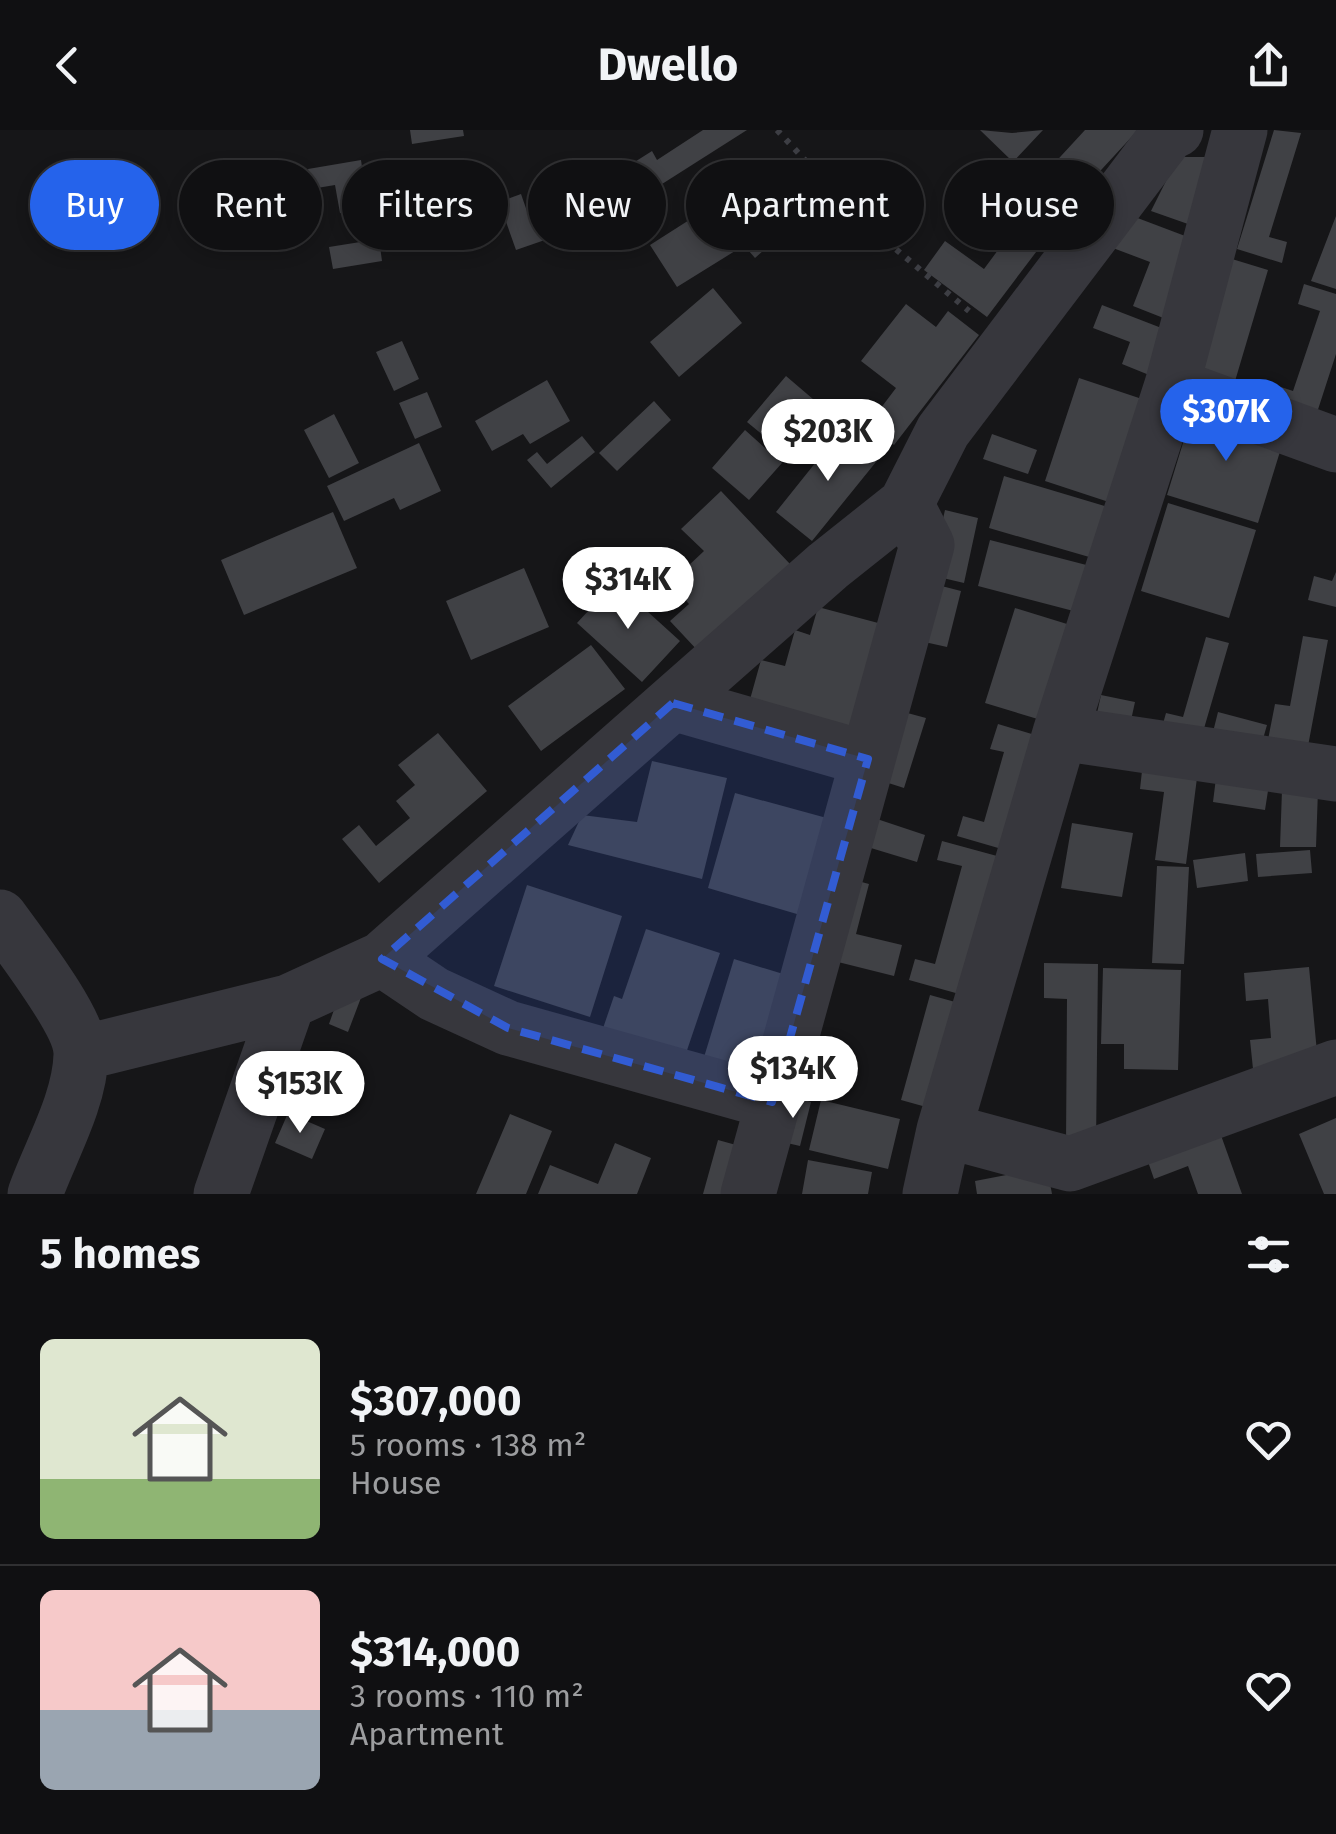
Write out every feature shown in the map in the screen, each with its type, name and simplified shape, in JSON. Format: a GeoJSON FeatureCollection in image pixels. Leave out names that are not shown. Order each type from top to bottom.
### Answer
{"type":"FeatureCollection","features":[{"type":"Feature","properties":{"kind":"street"},"geometry":{"type":"LineString","coordinates":[[82,1053],[288,1002],[382,958],[828,566],[906,504],[943,430],[1170,131],[1176,130]]}},
{"type":"Feature","properties":{"kind":"street"},"geometry":{"type":"LineString","coordinates":[[930,1194],[944,1130],[1060,733],[1172,385],[1240,130]]}},
{"type":"Feature","properties":{"kind":"street"},"geometry":{"type":"LineString","coordinates":[[1172,385],[1336,445]]}},
{"type":"Feature","properties":{"kind":"street"},"geometry":{"type":"LineString","coordinates":[[748,1194],[926,545],[906,504]]}},
{"type":"Feature","properties":{"kind":"street"},"geometry":{"type":"LineString","coordinates":[[672,703],[868,760]]}},
{"type":"Feature","properties":{"kind":"street"},"geometry":{"type":"LineString","coordinates":[[1060,733],[1336,774]]}},
{"type":"Feature","properties":{"kind":"street"},"geometry":{"type":"LineString","coordinates":[[0,917],[60,1004],[82,1053],[71,1097],[34,1194]]}},
{"type":"Feature","properties":{"kind":"street"},"geometry":{"type":"LineString","coordinates":[[382,958],[434,994],[508,1028],[772,1102]]}},
{"type":"Feature","properties":{"kind":"street"},"geometry":{"type":"LineString","coordinates":[[222,1194],[288,1002]]}},
{"type":"Feature","properties":{"kind":"street"},"geometry":{"type":"LineString","coordinates":[[944,1130],[1075,1179],[1336,1067]]}},
{"type":"Feature","properties":{"kind":"path"},"geometry":{"type":"LineString","coordinates":[[777,130],[859,218],[1008,344]]}},
{"type":"Feature","properties":{"kind":"highlighted area"},"geometry":{"type":"Polygon","coordinates":[[[673,703],[868,759],[772,1102],[508,1028],[382,959],[673,703]]]}},
{"type":"Feature","properties":{"kind":"building"},"geometry":{"type":"Polygon","coordinates":[[[410,130],[463,130],[464,136],[412,144],[410,130]]]}},
{"type":"Feature","properties":{"kind":"building"},"geometry":{"type":"Polygon","coordinates":[[[703,130],[747,130],[700,160],[686,160],[686,169],[666,181],[666,160],[657,160],[703,130]]]}},
{"type":"Feature","properties":{"kind":"building"},"geometry":{"type":"Polygon","coordinates":[[[980,130],[1043,130],[1015,160],[980,130]]]}},
{"type":"Feature","properties":{"kind":"building"},"geometry":{"type":"Polygon","coordinates":[[[1085,130],[1138,130],[1110,160],[1057,160],[1085,130]]]}},
{"type":"Feature","properties":{"kind":"building"},"geometry":{"type":"Polygon","coordinates":[[[1274,130],[1301,133],[1269,237],[1287,242],[1282,263],[1237,249],[1274,130]]]}},
{"type":"Feature","properties":{"kind":"building"},"geometry":{"type":"Polygon","coordinates":[[[652,151],[657,160],[638,160],[652,151]]]}},
{"type":"Feature","properties":{"kind":"building"},"geometry":{"type":"Polygon","coordinates":[[[1178,157],[1222,157],[1205,230],[1151,211],[1178,157]]]}},
{"type":"Feature","properties":{"kind":"building"},"geometry":{"type":"Polygon","coordinates":[[[342,163],[342,213],[335,185],[322,187],[322,167],[342,163]]]}},
{"type":"Feature","properties":{"kind":"building"},"geometry":{"type":"Polygon","coordinates":[[[521,194],[528,214],[528,246],[516,250],[508,227],[508,199],[521,194]]]}},
{"type":"Feature","properties":{"kind":"building"},"geometry":{"type":"Polygon","coordinates":[[[1119,211],[1201,242],[1171,321],[1133,306],[1150,262],[1114,248],[1114,223],[1119,211]]]}},
{"type":"Feature","properties":{"kind":"building"},"geometry":{"type":"Polygon","coordinates":[[[1336,216],[1336,289],[1311,281],[1336,216]]]}},
{"type":"Feature","properties":{"kind":"building"},"geometry":{"type":"Polygon","coordinates":[[[686,222],[686,250],[735,251],[677,287],[653,250],[666,250],[666,235],[686,222]]]}},
{"type":"Feature","properties":{"kind":"building"},"geometry":{"type":"Polygon","coordinates":[[[944,242],[944,250],[958,250],[984,269],[998,250],[1038,250],[987,317],[924,270],[944,242]]]}},
{"type":"Feature","properties":{"kind":"building"},"geometry":{"type":"Polygon","coordinates":[[[329,247],[380,250],[382,261],[333,269],[329,247]]]}},
{"type":"Feature","properties":{"kind":"building"},"geometry":{"type":"Polygon","coordinates":[[[748,250],[764,250],[755,258],[748,250]]]}},
{"type":"Feature","properties":{"kind":"building"},"geometry":{"type":"Polygon","coordinates":[[[1232,259],[1268,270],[1230,398],[1193,387],[1232,259]]]}},
{"type":"Feature","properties":{"kind":"building"},"geometry":{"type":"Polygon","coordinates":[[[1304,284],[1336,294],[1336,354],[1312,428],[1262,413],[1272,384],[1293,391],[1320,311],[1298,304],[1304,284]]]}},
{"type":"Feature","properties":{"kind":"building"},"geometry":{"type":"Polygon","coordinates":[[[713,288],[742,323],[679,377],[650,342],[713,288]]]}},
{"type":"Feature","properties":{"kind":"building"},"geometry":{"type":"Polygon","coordinates":[[[906,304],[936,327],[948,311],[979,335],[894,445],[868,425],[896,388],[861,361],[906,304]]]}},
{"type":"Feature","properties":{"kind":"building"},"geometry":{"type":"Polygon","coordinates":[[[1102,305],[1177,334],[1159,379],[1122,364],[1130,342],[1093,328],[1102,305]]]}},
{"type":"Feature","properties":{"kind":"building"},"geometry":{"type":"Polygon","coordinates":[[[402,341],[419,379],[394,391],[376,352],[402,341]]]}},
{"type":"Feature","properties":{"kind":"building"},"geometry":{"type":"Polygon","coordinates":[[[786,376],[827,411],[788,456],[747,422],[786,376]]]}},
{"type":"Feature","properties":{"kind":"building"},"geometry":{"type":"Polygon","coordinates":[[[1079,378],[1160,405],[1127,508],[1045,481],[1079,378]]]}},
{"type":"Feature","properties":{"kind":"building"},"geometry":{"type":"Polygon","coordinates":[[[547,380],[570,421],[530,444],[523,434],[492,451],[475,421],[547,380]]]}},
{"type":"Feature","properties":{"kind":"building"},"geometry":{"type":"Polygon","coordinates":[[[427,392],[442,427],[415,439],[399,403],[427,392]]]}},
{"type":"Feature","properties":{"kind":"building"},"geometry":{"type":"Polygon","coordinates":[[[654,401],[671,420],[617,471],[599,453],[654,401]]]}},
{"type":"Feature","properties":{"kind":"building"},"geometry":{"type":"Polygon","coordinates":[[[1195,404],[1286,432],[1258,523],[1167,495],[1195,404]]]}},
{"type":"Feature","properties":{"kind":"building"},"geometry":{"type":"Polygon","coordinates":[[[334,414],[359,463],[329,478],[304,430],[334,414]]]}},
{"type":"Feature","properties":{"kind":"building"},"geometry":{"type":"Polygon","coordinates":[[[844,427],[880,457],[812,541],[776,512],[844,427]]]}},
{"type":"Feature","properties":{"kind":"building"},"geometry":{"type":"Polygon","coordinates":[[[745,430],[782,463],[749,500],[712,468],[745,430]]]}},
{"type":"Feature","properties":{"kind":"building"},"geometry":{"type":"Polygon","coordinates":[[[992,434],[1037,450],[1028,474],[983,459],[992,434]]]}},
{"type":"Feature","properties":{"kind":"building"},"geometry":{"type":"Polygon","coordinates":[[[582,436],[595,452],[551,488],[527,460],[537,452],[547,464],[582,436]]]}},
{"type":"Feature","properties":{"kind":"building"},"geometry":{"type":"Polygon","coordinates":[[[419,443],[441,491],[400,510],[394,498],[344,521],[327,486],[419,443]]]}},
{"type":"Feature","properties":{"kind":"building"},"geometry":{"type":"Polygon","coordinates":[[[1004,476],[1118,510],[1103,561],[989,528],[1004,476]]]}},
{"type":"Feature","properties":{"kind":"building"},"geometry":{"type":"Polygon","coordinates":[[[721,491],[790,564],[699,652],[670,621],[689,604],[670,583],[704,551],[681,529],[721,491]]]}},
{"type":"Feature","properties":{"kind":"building"},"geometry":{"type":"Polygon","coordinates":[[[1168,503],[1256,530],[1229,618],[1141,591],[1168,503]]]}},
{"type":"Feature","properties":{"kind":"building"},"geometry":{"type":"Polygon","coordinates":[[[945,510],[978,518],[964,583],[930,575],[945,510]]]}},
{"type":"Feature","properties":{"kind":"building"},"geometry":{"type":"Polygon","coordinates":[[[333,512],[357,568],[244,615],[221,560],[333,512]]]}},
{"type":"Feature","properties":{"kind":"building"},"geometry":{"type":"Polygon","coordinates":[[[990,540],[1098,568],[1085,614],[978,586],[990,540]]]}},
{"type":"Feature","properties":{"kind":"building"},"geometry":{"type":"Polygon","coordinates":[[[524,568],[549,627],[471,660],[446,601],[524,568]]]}},
{"type":"Feature","properties":{"kind":"building"},"geometry":{"type":"Polygon","coordinates":[[[1336,572],[1336,607],[1308,600],[1314,576],[1332,581],[1336,572]]]}},
{"type":"Feature","properties":{"kind":"building"},"geometry":{"type":"Polygon","coordinates":[[[615,582],[680,641],[642,682],[577,623],[615,582]]]}},
{"type":"Feature","properties":{"kind":"building"},"geometry":{"type":"Polygon","coordinates":[[[926,582],[961,591],[947,647],[911,639],[926,582]]]}},
{"type":"Feature","properties":{"kind":"building"},"geometry":{"type":"Polygon","coordinates":[[[818,607],[882,624],[853,731],[749,703],[761,660],[785,666],[795,630],[810,635],[818,607]]]}},
{"type":"Feature","properties":{"kind":"building"},"geometry":{"type":"Polygon","coordinates":[[[1015,608],[1080,628],[1051,723],[985,703],[1015,608]]]}},
{"type":"Feature","properties":{"kind":"building"},"geometry":{"type":"Polygon","coordinates":[[[1303,636],[1328,640],[1305,762],[1265,755],[1275,704],[1290,706],[1303,636]]]}},
{"type":"Feature","properties":{"kind":"building"},"geometry":{"type":"Polygon","coordinates":[[[1206,637],[1229,643],[1198,749],[1159,738],[1166,713],[1183,717],[1206,637]]]}},
{"type":"Feature","properties":{"kind":"building"},"geometry":{"type":"Polygon","coordinates":[[[591,645],[625,689],[541,751],[508,706],[591,645]]]}},
{"type":"Feature","properties":{"kind":"building"},"geometry":{"type":"Polygon","coordinates":[[[1101,695],[1135,702],[1128,734],[1094,727],[1101,695]]]}},
{"type":"Feature","properties":{"kind":"building"},"geometry":{"type":"Polygon","coordinates":[[[900,711],[926,718],[904,788],[879,780],[900,711]]]}},
{"type":"Feature","properties":{"kind":"building"},"geometry":{"type":"Polygon","coordinates":[[[1218,712],[1267,725],[1259,753],[1211,740],[1218,712]]]}},
{"type":"Feature","properties":{"kind":"building"},"geometry":{"type":"Polygon","coordinates":[[[998,724],[1045,738],[1012,852],[957,836],[963,816],[984,822],[1004,752],[990,749],[998,724]]]}},
{"type":"Feature","properties":{"kind":"building"},"geometry":{"type":"Polygon","coordinates":[[[438,733],[487,791],[379,883],[342,839],[359,825],[376,846],[410,818],[396,801],[415,785],[398,765],[438,733]]]}},
{"type":"Feature","properties":{"kind":"building"},"geometry":{"type":"Polygon","coordinates":[[[652,761],[727,778],[702,879],[568,845],[582,815],[637,822],[652,761]]]}},
{"type":"Feature","properties":{"kind":"building"},"geometry":{"type":"Polygon","coordinates":[[[1143,762],[1198,770],[1186,864],[1155,860],[1164,792],[1140,789],[1143,762]]]}},
{"type":"Feature","properties":{"kind":"building"},"geometry":{"type":"Polygon","coordinates":[[[1217,770],[1270,778],[1265,810],[1213,802],[1217,770]]]}},
{"type":"Feature","properties":{"kind":"building"},"geometry":{"type":"Polygon","coordinates":[[[1282,790],[1318,790],[1316,847],[1280,847],[1282,790]]]}},
{"type":"Feature","properties":{"kind":"building"},"geometry":{"type":"Polygon","coordinates":[[[735,793],[834,820],[807,917],[708,888],[735,793]]]}},
{"type":"Feature","properties":{"kind":"building"},"geometry":{"type":"Polygon","coordinates":[[[871,817],[925,835],[917,862],[861,845],[871,817]]]}},
{"type":"Feature","properties":{"kind":"building"},"geometry":{"type":"Polygon","coordinates":[[[1072,823],[1133,833],[1122,897],[1061,888],[1072,823]]]}},
{"type":"Feature","properties":{"kind":"building"},"geometry":{"type":"Polygon","coordinates":[[[942,841],[1008,859],[970,997],[909,980],[915,959],[935,964],[962,866],[937,860],[942,841]]]}},
{"type":"Feature","properties":{"kind":"building"},"geometry":{"type":"Polygon","coordinates":[[[1310,850],[1312,873],[1258,877],[1256,854],[1310,850]]]}},
{"type":"Feature","properties":{"kind":"building"},"geometry":{"type":"Polygon","coordinates":[[[1245,853],[1248,881],[1197,888],[1193,860],[1245,853]]]}},
{"type":"Feature","properties":{"kind":"building"},"geometry":{"type":"Polygon","coordinates":[[[1157,866],[1189,867],[1184,964],[1152,963],[1157,866]]]}},
{"type":"Feature","properties":{"kind":"building"},"geometry":{"type":"Polygon","coordinates":[[[843,877],[869,884],[856,934],[902,945],[894,976],[822,958],[843,877]]]}},
{"type":"Feature","properties":{"kind":"building"},"geometry":{"type":"Polygon","coordinates":[[[527,885],[622,916],[590,1017],[494,986],[527,885]]]}},
{"type":"Feature","properties":{"kind":"building"},"geometry":{"type":"Polygon","coordinates":[[[646,929],[720,953],[682,1065],[600,1037],[614,996],[622,999],[646,929]]]}},
{"type":"Feature","properties":{"kind":"building"},"geometry":{"type":"Polygon","coordinates":[[[734,959],[793,977],[760,1085],[701,1067],[734,959]]]}},
{"type":"Feature","properties":{"kind":"building"},"geometry":{"type":"Polygon","coordinates":[[[1044,963],[1098,964],[1096,1145],[1066,1145],[1067,999],[1044,998],[1044,963]]]}},
{"type":"Feature","properties":{"kind":"building"},"geometry":{"type":"Polygon","coordinates":[[[1309,967],[1318,1063],[1253,1069],[1250,1040],[1271,1038],[1268,999],[1246,1001],[1244,973],[1309,967]]]}},
{"type":"Feature","properties":{"kind":"building"},"geometry":{"type":"Polygon","coordinates":[[[1103,968],[1181,970],[1178,1070],[1124,1069],[1124,1044],[1101,1044],[1103,968]]]}},
{"type":"Feature","properties":{"kind":"building"},"geometry":{"type":"Polygon","coordinates":[[[342,987],[362,995],[348,1032],[329,1024],[342,987]]]}},
{"type":"Feature","properties":{"kind":"building"},"geometry":{"type":"Polygon","coordinates":[[[930,995],[966,1005],[937,1110],[901,1100],[930,995]]]}},
{"type":"Feature","properties":{"kind":"building"},"geometry":{"type":"Polygon","coordinates":[[[801,1035],[827,1040],[816,1090],[790,1085],[801,1035]]]}},
{"type":"Feature","properties":{"kind":"building"},"geometry":{"type":"Polygon","coordinates":[[[786,1095],[811,1102],[800,1146],[774,1140],[786,1095]]]}},
{"type":"Feature","properties":{"kind":"building"},"geometry":{"type":"Polygon","coordinates":[[[821,1100],[900,1119],[888,1169],[809,1150],[821,1100]]]}},
{"type":"Feature","properties":{"kind":"building"},"geometry":{"type":"Polygon","coordinates":[[[288,1113],[325,1129],[312,1159],[275,1143],[288,1113]]]}},
{"type":"Feature","properties":{"kind":"building"},"geometry":{"type":"Polygon","coordinates":[[[510,1114],[552,1131],[526,1194],[476,1194],[510,1114]]]}},
{"type":"Feature","properties":{"kind":"building"},"geometry":{"type":"Polygon","coordinates":[[[1336,1118],[1336,1194],[1324,1194],[1299,1134],[1336,1118]]]}},
{"type":"Feature","properties":{"kind":"building"},"geometry":{"type":"Polygon","coordinates":[[[1218,1127],[1242,1194],[1198,1194],[1188,1166],[1154,1179],[1145,1153],[1218,1127]]]}},
{"type":"Feature","properties":{"kind":"building"},"geometry":{"type":"Polygon","coordinates":[[[718,1140],[747,1148],[734,1194],[703,1194],[718,1140]]]}},
{"type":"Feature","properties":{"kind":"building"},"geometry":{"type":"Polygon","coordinates":[[[615,1143],[651,1158],[637,1194],[538,1194],[550,1165],[598,1184],[615,1143]]]}},
{"type":"Feature","properties":{"kind":"building"},"geometry":{"type":"Polygon","coordinates":[[[808,1160],[872,1172],[868,1194],[802,1194],[808,1160]]]}},
{"type":"Feature","properties":{"kind":"building"},"geometry":{"type":"Polygon","coordinates":[[[1047,1167],[1052,1194],[977,1194],[975,1181],[1047,1167]]]}}]}
